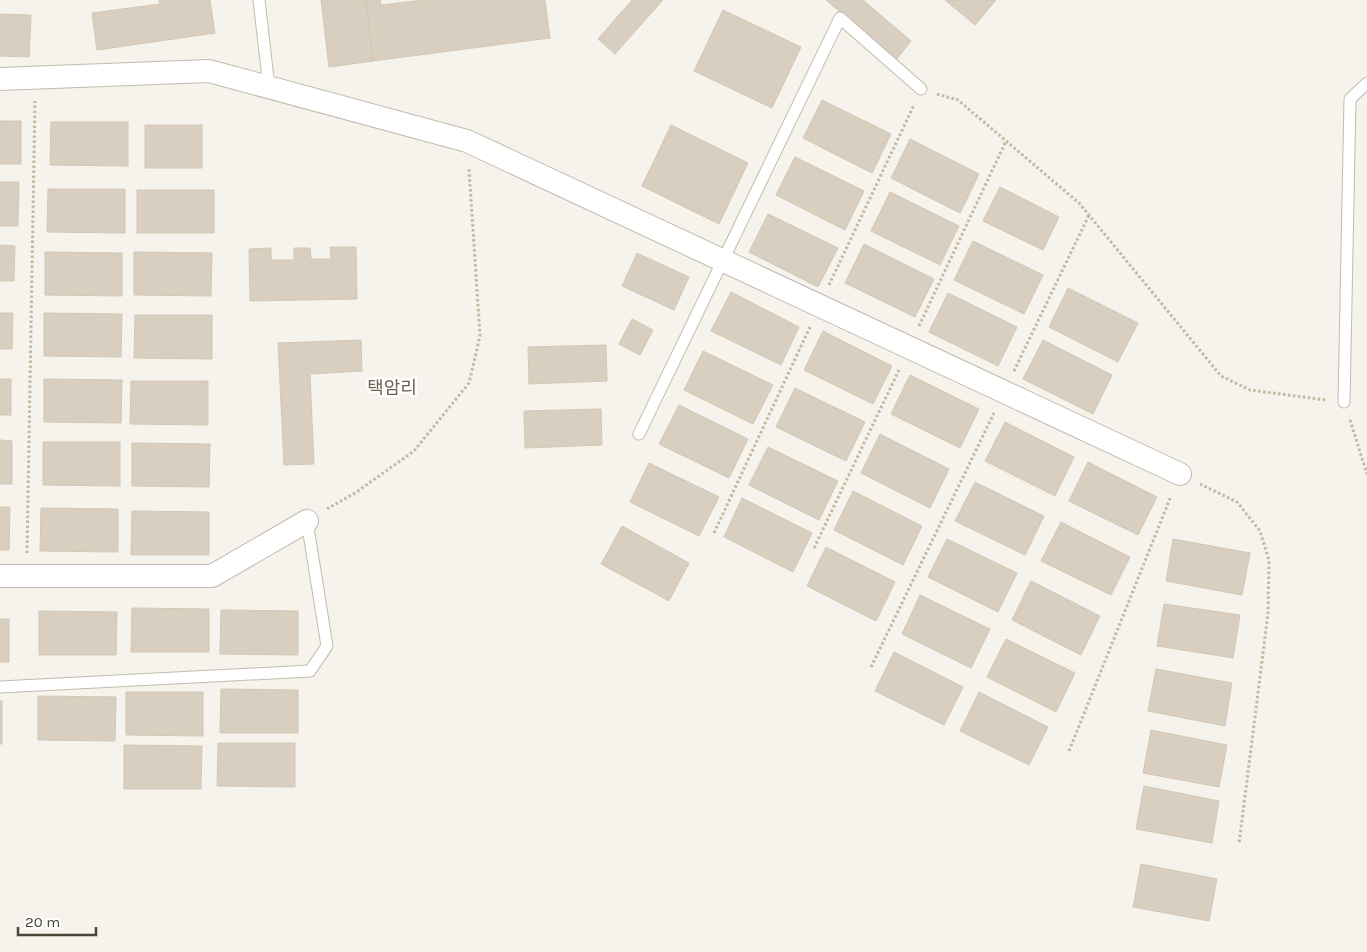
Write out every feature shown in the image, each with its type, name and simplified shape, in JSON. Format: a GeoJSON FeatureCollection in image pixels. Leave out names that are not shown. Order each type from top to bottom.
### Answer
{"type":"FeatureCollection","features":[{"type":"Feature","properties":{"kind":"street"},"geometry":{"type":"LineString","coordinates":[[0,78],[209,71],[466,140],[1180,474]]}},
{"type":"Feature","properties":{"kind":"street"},"geometry":{"type":"LineString","coordinates":[[0,576],[212,576],[307,521]]}},
{"type":"Feature","properties":{"kind":"lane"},"geometry":{"type":"LineString","coordinates":[[259,0],[268,87]]}},
{"type":"Feature","properties":{"kind":"lane"},"geometry":{"type":"LineString","coordinates":[[639,434],[840,18],[922,89]]}},
{"type":"Feature","properties":{"kind":"lane"},"geometry":{"type":"LineString","coordinates":[[1344,402],[1350,99],[1367,83]]}},
{"type":"Feature","properties":{"kind":"lane"},"geometry":{"type":"LineString","coordinates":[[0,687],[310,671],[327,646],[307,521]]}},
{"type":"Feature","properties":{"kind":"path"},"geometry":{"type":"LineString","coordinates":[[27,576],[35,78]]}},
{"type":"Feature","properties":{"kind":"path"},"geometry":{"type":"LineString","coordinates":[[922,89],[958,100],[1079,203],[1221,376],[1250,390],[1344,402],[1367,474]]}},
{"type":"Feature","properties":{"kind":"path"},"geometry":{"type":"LineString","coordinates":[[307,521],[355,493],[414,451],[470,383],[480,336],[466,140]]}},
{"type":"Feature","properties":{"kind":"path"},"geometry":{"type":"LineString","coordinates":[[871,667],[1090,215]]}},
{"type":"Feature","properties":{"kind":"path"},"geometry":{"type":"LineString","coordinates":[[1069,751],[1180,474],[1238,502],[1260,531],[1269,560],[1268,613],[1239,844]]}},
{"type":"Feature","properties":{"kind":"building"},"geometry":{"type":"Polygon","coordinates":[[[159,0],[210,0],[215,33],[97,50],[92,13],[160,4],[159,0]]]}},
{"type":"Feature","properties":{"kind":"building"},"geometry":{"type":"Polygon","coordinates":[[[321,0],[366,0],[373,61],[329,67],[321,0]]]}},
{"type":"Feature","properties":{"kind":"building"},"geometry":{"type":"Polygon","coordinates":[[[366,0],[380,0],[381,5],[424,0],[545,0],[550,38],[373,61],[366,0]]]}},
{"type":"Feature","properties":{"kind":"building"},"geometry":{"type":"Polygon","coordinates":[[[632,0],[663,0],[615,54],[598,39],[632,0]]]}},
{"type":"Feature","properties":{"kind":"building"},"geometry":{"type":"Polygon","coordinates":[[[826,0],[863,0],[911,41],[896,60],[826,0]]]}},
{"type":"Feature","properties":{"kind":"building"},"geometry":{"type":"Polygon","coordinates":[[[945,0],[996,0],[975,25],[945,0]]]}},
{"type":"Feature","properties":{"kind":"building"},"geometry":{"type":"Polygon","coordinates":[[[723,10],[801,47],[772,108],[694,71],[723,10]]]}},
{"type":"Feature","properties":{"kind":"building"},"geometry":{"type":"Polygon","coordinates":[[[0,14],[31,15],[29,57],[0,56],[0,14]]]}},
{"type":"Feature","properties":{"kind":"building"},"geometry":{"type":"Polygon","coordinates":[[[822,100],[891,134],[872,173],[803,138],[822,100]]]}},
{"type":"Feature","properties":{"kind":"building"},"geometry":{"type":"Polygon","coordinates":[[[0,121],[21,121],[21,164],[0,164],[0,121]]]}},
{"type":"Feature","properties":{"kind":"building"},"geometry":{"type":"Polygon","coordinates":[[[51,122],[128,122],[128,166],[50,165],[51,122]]]}},
{"type":"Feature","properties":{"kind":"building"},"geometry":{"type":"Polygon","coordinates":[[[145,125],[202,125],[202,168],[145,168],[145,125]]]}},
{"type":"Feature","properties":{"kind":"building"},"geometry":{"type":"Polygon","coordinates":[[[671,125],[748,163],[719,224],[642,186],[671,125]]]}},
{"type":"Feature","properties":{"kind":"building"},"geometry":{"type":"Polygon","coordinates":[[[910,139],[979,174],[960,213],[891,178],[910,139]]]}},
{"type":"Feature","properties":{"kind":"building"},"geometry":{"type":"Polygon","coordinates":[[[795,157],[864,191],[845,230],[776,195],[795,157]]]}},
{"type":"Feature","properties":{"kind":"building"},"geometry":{"type":"Polygon","coordinates":[[[0,182],[19,182],[18,226],[0,226],[0,182]]]}},
{"type":"Feature","properties":{"kind":"building"},"geometry":{"type":"Polygon","coordinates":[[[1000,187],[1059,217],[1043,250],[983,221],[1000,187]]]}},
{"type":"Feature","properties":{"kind":"building"},"geometry":{"type":"Polygon","coordinates":[[[48,189],[125,189],[125,233],[47,232],[48,189]]]}},
{"type":"Feature","properties":{"kind":"building"},"geometry":{"type":"Polygon","coordinates":[[[137,190],[214,190],[214,233],[137,233],[137,190]]]}},
{"type":"Feature","properties":{"kind":"building"},"geometry":{"type":"Polygon","coordinates":[[[890,192],[959,226],[940,265],[871,231],[890,192]]]}},
{"type":"Feature","properties":{"kind":"building"},"geometry":{"type":"Polygon","coordinates":[[[768,214],[838,248],[818,287],[749,252],[768,214]]]}},
{"type":"Feature","properties":{"kind":"building"},"geometry":{"type":"Polygon","coordinates":[[[973,241],[1043,275],[1024,314],[954,280],[973,241]]]}},
{"type":"Feature","properties":{"kind":"building"},"geometry":{"type":"Polygon","coordinates":[[[864,244],[934,279],[915,317],[845,283],[864,244]]]}},
{"type":"Feature","properties":{"kind":"building"},"geometry":{"type":"Polygon","coordinates":[[[0,245],[15,246],[14,281],[0,281],[0,245]]]}},
{"type":"Feature","properties":{"kind":"building"},"geometry":{"type":"Polygon","coordinates":[[[330,247],[356,247],[357,299],[250,301],[249,249],[271,248],[271,260],[294,260],[294,248],[310,248],[311,259],[331,259],[330,247]]]}},
{"type":"Feature","properties":{"kind":"building"},"geometry":{"type":"Polygon","coordinates":[[[45,252],[122,253],[122,296],[45,295],[45,252]]]}},
{"type":"Feature","properties":{"kind":"building"},"geometry":{"type":"Polygon","coordinates":[[[134,252],[212,253],[211,296],[134,295],[134,252]]]}},
{"type":"Feature","properties":{"kind":"building"},"geometry":{"type":"Polygon","coordinates":[[[637,253],[689,277],[674,310],[622,286],[637,253]]]}},
{"type":"Feature","properties":{"kind":"building"},"geometry":{"type":"Polygon","coordinates":[[[1068,288],[1138,323],[1118,362],[1049,327],[1068,288]]]}},
{"type":"Feature","properties":{"kind":"building"},"geometry":{"type":"Polygon","coordinates":[[[731,292],[799,327],[781,365],[711,331],[731,292]]]}},
{"type":"Feature","properties":{"kind":"building"},"geometry":{"type":"Polygon","coordinates":[[[948,293],[1017,327],[998,366],[929,332],[948,293]]]}},
{"type":"Feature","properties":{"kind":"building"},"geometry":{"type":"Polygon","coordinates":[[[0,313],[13,313],[12,349],[0,349],[0,313]]]}},
{"type":"Feature","properties":{"kind":"building"},"geometry":{"type":"Polygon","coordinates":[[[44,313],[122,314],[121,357],[44,356],[44,313]]]}},
{"type":"Feature","properties":{"kind":"building"},"geometry":{"type":"Polygon","coordinates":[[[135,315],[212,315],[212,359],[134,358],[135,315]]]}},
{"type":"Feature","properties":{"kind":"building"},"geometry":{"type":"Polygon","coordinates":[[[632,319],[653,330],[640,355],[619,344],[632,319]]]}},
{"type":"Feature","properties":{"kind":"building"},"geometry":{"type":"Polygon","coordinates":[[[823,331],[892,366],[873,404],[804,370],[823,331]]]}},
{"type":"Feature","properties":{"kind":"building"},"geometry":{"type":"Polygon","coordinates":[[[361,340],[362,371],[310,374],[314,464],[284,465],[278,343],[361,340]]]}},
{"type":"Feature","properties":{"kind":"building"},"geometry":{"type":"Polygon","coordinates":[[[1043,340],[1112,375],[1093,414],[1023,379],[1043,340]]]}},
{"type":"Feature","properties":{"kind":"building"},"geometry":{"type":"Polygon","coordinates":[[[606,345],[607,381],[529,384],[528,347],[606,345]]]}},
{"type":"Feature","properties":{"kind":"building"},"geometry":{"type":"Polygon","coordinates":[[[703,351],[773,385],[753,424],[684,390],[703,351]]]}},
{"type":"Feature","properties":{"kind":"building"},"geometry":{"type":"Polygon","coordinates":[[[910,375],[979,409],[960,448],[891,414],[910,375]]]}},
{"type":"Feature","properties":{"kind":"building"},"geometry":{"type":"Polygon","coordinates":[[[0,379],[11,379],[11,415],[0,415],[0,379]]]}},
{"type":"Feature","properties":{"kind":"building"},"geometry":{"type":"Polygon","coordinates":[[[44,379],[122,380],[121,423],[44,422],[44,379]]]}},
{"type":"Feature","properties":{"kind":"building"},"geometry":{"type":"Polygon","coordinates":[[[131,381],[208,381],[208,425],[130,424],[131,381]]]}},
{"type":"Feature","properties":{"kind":"building"},"geometry":{"type":"Polygon","coordinates":[[[795,388],[865,422],[846,461],[776,427],[795,388]]]}},
{"type":"Feature","properties":{"kind":"building"},"geometry":{"type":"Polygon","coordinates":[[[679,405],[748,439],[729,478],[659,444],[679,405]]]}},
{"type":"Feature","properties":{"kind":"building"},"geometry":{"type":"Polygon","coordinates":[[[601,409],[602,445],[525,448],[524,411],[601,409]]]}},
{"type":"Feature","properties":{"kind":"building"},"geometry":{"type":"Polygon","coordinates":[[[1005,422],[1074,457],[1055,496],[985,461],[1005,422]]]}},
{"type":"Feature","properties":{"kind":"building"},"geometry":{"type":"Polygon","coordinates":[[[880,434],[949,469],[930,508],[861,473],[880,434]]]}},
{"type":"Feature","properties":{"kind":"building"},"geometry":{"type":"Polygon","coordinates":[[[0,440],[12,441],[12,484],[0,484],[0,440]]]}},
{"type":"Feature","properties":{"kind":"building"},"geometry":{"type":"Polygon","coordinates":[[[43,442],[120,442],[120,486],[43,485],[43,442]]]}},
{"type":"Feature","properties":{"kind":"building"},"geometry":{"type":"Polygon","coordinates":[[[132,443],[210,444],[209,487],[132,486],[132,443]]]}},
{"type":"Feature","properties":{"kind":"building"},"geometry":{"type":"Polygon","coordinates":[[[768,447],[838,481],[819,520],[749,485],[768,447]]]}},
{"type":"Feature","properties":{"kind":"building"},"geometry":{"type":"Polygon","coordinates":[[[1088,462],[1157,497],[1138,535],[1069,501],[1088,462]]]}},
{"type":"Feature","properties":{"kind":"building"},"geometry":{"type":"Polygon","coordinates":[[[649,463],[719,497],[699,536],[630,502],[649,463]]]}},
{"type":"Feature","properties":{"kind":"building"},"geometry":{"type":"Polygon","coordinates":[[[975,482],[1044,516],[1025,555],[955,521],[975,482]]]}},
{"type":"Feature","properties":{"kind":"building"},"geometry":{"type":"Polygon","coordinates":[[[853,491],[922,526],[903,565],[834,530],[853,491]]]}},
{"type":"Feature","properties":{"kind":"building"},"geometry":{"type":"Polygon","coordinates":[[[742,498],[812,533],[793,572],[724,537],[742,498]]]}},
{"type":"Feature","properties":{"kind":"building"},"geometry":{"type":"Polygon","coordinates":[[[0,507],[10,507],[9,550],[0,550],[0,507]]]}},
{"type":"Feature","properties":{"kind":"building"},"geometry":{"type":"Polygon","coordinates":[[[41,508],[118,509],[118,552],[40,551],[41,508]]]}},
{"type":"Feature","properties":{"kind":"building"},"geometry":{"type":"Polygon","coordinates":[[[132,511],[209,512],[209,555],[131,555],[132,511]]]}},
{"type":"Feature","properties":{"kind":"building"},"geometry":{"type":"Polygon","coordinates":[[[1061,522],[1130,557],[1111,595],[1041,561],[1061,522]]]}},
{"type":"Feature","properties":{"kind":"building"},"geometry":{"type":"Polygon","coordinates":[[[622,526],[689,563],[669,601],[601,564],[622,526]]]}},
{"type":"Feature","properties":{"kind":"building"},"geometry":{"type":"Polygon","coordinates":[[[947,539],[1017,573],[998,612],[928,577],[947,539]]]}},
{"type":"Feature","properties":{"kind":"building"},"geometry":{"type":"Polygon","coordinates":[[[1173,539],[1250,553],[1242,595],[1166,581],[1173,539]]]}},
{"type":"Feature","properties":{"kind":"building"},"geometry":{"type":"Polygon","coordinates":[[[826,547],[895,582],[876,621],[807,586],[826,547]]]}},
{"type":"Feature","properties":{"kind":"building"},"geometry":{"type":"Polygon","coordinates":[[[1031,581],[1100,616],[1081,655],[1012,620],[1031,581]]]}},
{"type":"Feature","properties":{"kind":"building"},"geometry":{"type":"Polygon","coordinates":[[[920,595],[990,629],[971,668],[902,634],[920,595]]]}},
{"type":"Feature","properties":{"kind":"building"},"geometry":{"type":"Polygon","coordinates":[[[1164,604],[1240,615],[1233,658],[1157,646],[1164,604]]]}},
{"type":"Feature","properties":{"kind":"building"},"geometry":{"type":"Polygon","coordinates":[[[132,608],[209,609],[209,652],[131,652],[132,608]]]}},
{"type":"Feature","properties":{"kind":"building"},"geometry":{"type":"Polygon","coordinates":[[[221,610],[298,611],[298,655],[220,654],[221,610]]]}},
{"type":"Feature","properties":{"kind":"building"},"geometry":{"type":"Polygon","coordinates":[[[39,611],[117,612],[116,655],[39,655],[39,611]]]}},
{"type":"Feature","properties":{"kind":"building"},"geometry":{"type":"Polygon","coordinates":[[[0,619],[9,619],[9,662],[0,662],[0,619]]]}},
{"type":"Feature","properties":{"kind":"building"},"geometry":{"type":"Polygon","coordinates":[[[1006,639],[1075,673],[1056,712],[987,677],[1006,639]]]}},
{"type":"Feature","properties":{"kind":"building"},"geometry":{"type":"Polygon","coordinates":[[[894,652],[963,687],[944,725],[875,691],[894,652]]]}},
{"type":"Feature","properties":{"kind":"building"},"geometry":{"type":"Polygon","coordinates":[[[1156,669],[1232,683],[1225,726],[1148,711],[1156,669]]]}},
{"type":"Feature","properties":{"kind":"building"},"geometry":{"type":"Polygon","coordinates":[[[221,689],[298,690],[298,733],[220,733],[221,689]]]}},
{"type":"Feature","properties":{"kind":"building"},"geometry":{"type":"Polygon","coordinates":[[[126,692],[203,692],[203,736],[126,735],[126,692]]]}},
{"type":"Feature","properties":{"kind":"building"},"geometry":{"type":"Polygon","coordinates":[[[979,692],[1048,727],[1029,765],[960,731],[979,692]]]}},
{"type":"Feature","properties":{"kind":"building"},"geometry":{"type":"Polygon","coordinates":[[[38,696],[116,697],[115,741],[38,740],[38,696]]]}},
{"type":"Feature","properties":{"kind":"building"},"geometry":{"type":"Polygon","coordinates":[[[0,701],[2,701],[2,744],[0,744],[0,701]]]}},
{"type":"Feature","properties":{"kind":"building"},"geometry":{"type":"Polygon","coordinates":[[[1151,730],[1227,745],[1219,787],[1143,773],[1151,730]]]}},
{"type":"Feature","properties":{"kind":"building"},"geometry":{"type":"Polygon","coordinates":[[[218,743],[295,743],[295,787],[217,786],[218,743]]]}},
{"type":"Feature","properties":{"kind":"building"},"geometry":{"type":"Polygon","coordinates":[[[124,745],[202,746],[201,789],[124,789],[124,745]]]}},
{"type":"Feature","properties":{"kind":"building"},"geometry":{"type":"Polygon","coordinates":[[[1144,786],[1219,801],[1212,843],[1136,829],[1144,786]]]}},
{"type":"Feature","properties":{"kind":"building"},"geometry":{"type":"Polygon","coordinates":[[[1141,864],[1217,879],[1209,921],[1133,907],[1141,864]]]}},
{"type":"Feature","properties":{"kind":"district","name":"택암리"},"geometry":{"type":"Point","coordinates":[392,388]}}]}
